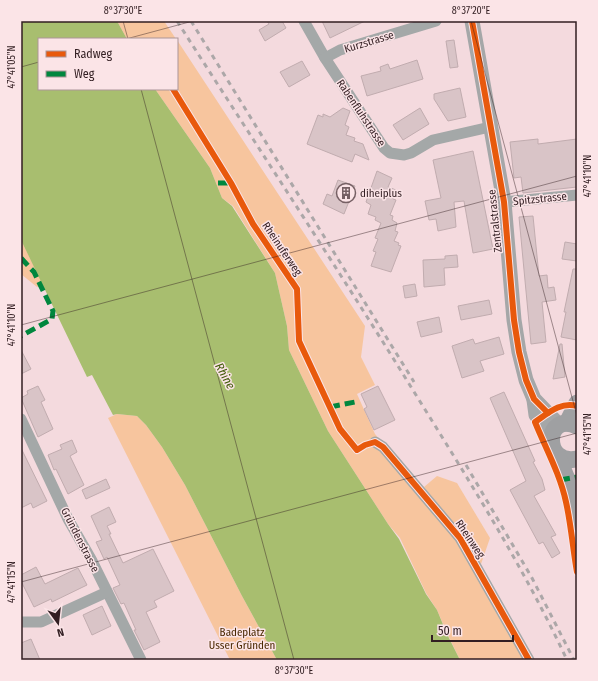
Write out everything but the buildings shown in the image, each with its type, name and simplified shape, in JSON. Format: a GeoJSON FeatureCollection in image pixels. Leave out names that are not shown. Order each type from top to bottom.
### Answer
{"type":"FeatureCollection","features":[{"type":"Feature","properties":{"kind":"main road"},"geometry":{"type":"LineString","coordinates":[[577,403],[552,446],[557,454],[574,496],[577,522]]}},
{"type":"Feature","properties":{"kind":"main road"},"geometry":{"type":"LineString","coordinates":[[557,454],[566,460],[577,460]]}},
{"type":"Feature","properties":{"kind":"street","name":"Rabenfluhstrasse"},"geometry":{"type":"LineString","coordinates":[[304,21],[325,58],[384,148],[390,153],[404,156],[433,140],[490,127]]}},
{"type":"Feature","properties":{"kind":"street","name":"Kurzstrasse"},"geometry":{"type":"LineString","coordinates":[[325,58],[340,50],[408,25],[436,21]]}},
{"type":"Feature","properties":{"kind":"street","name":"Zentralstrasse"},"geometry":{"type":"LineString","coordinates":[[472,21],[504,202],[518,352],[526,380],[534,399],[564,427]]}},
{"type":"Feature","properties":{"kind":"street","name":"Spitzstrasse"},"geometry":{"type":"LineString","coordinates":[[504,202],[577,195]]}},
{"type":"Feature","properties":{"kind":"street","name":"Gründenstrasse"},"geometry":{"type":"LineString","coordinates":[[21,419],[68,519],[107,592],[140,660]]}},
{"type":"Feature","properties":{"kind":"street","name":"Rheinweg"},"geometry":{"type":"LineString","coordinates":[[375,442],[383,447],[460,538],[529,660]]}},
{"type":"Feature","properties":{"kind":"street"},"geometry":{"type":"LineString","coordinates":[[21,622],[41,622],[107,592]]}},
{"type":"Feature","properties":{"kind":"green space"},"geometry":{"type":"Polygon","coordinates":[[[117,21],[164,21],[175,38],[126,38],[117,21]]]}},
{"type":"Feature","properties":{"kind":"green space"},"geometry":{"type":"Polygon","coordinates":[[[178,42],[365,326],[361,357],[375,385],[357,394],[375,434],[462,535],[531,660],[460,660],[437,610],[426,593],[400,538],[388,524],[328,431],[289,350],[287,326],[275,273],[233,206],[222,198],[210,168],[156,90],[178,90],[178,42]]]}},
{"type":"Feature","properties":{"kind":"green space"},"geometry":{"type":"Polygon","coordinates":[[[21,240],[43,284],[37,287],[21,274],[21,240]]]}},
{"type":"Feature","properties":{"kind":"green space","name":"Badeplatz Usser Gründen"},"geometry":{"type":"Polygon","coordinates":[[[117,414],[137,416],[146,425],[162,447],[185,485],[277,660],[230,660],[108,418],[117,414]]]}},
{"type":"Feature","properties":{"kind":"green space"},"geometry":{"type":"Polygon","coordinates":[[[437,476],[457,483],[490,538],[481,564],[424,487],[437,476]]]}},
{"type":"Feature","properties":{"kind":"water","name":"Rhine"},"geometry":{"type":"Polygon","coordinates":[[[21,21],[117,21],[126,38],[38,38],[38,90],[156,90],[210,168],[222,198],[232,206],[275,273],[287,326],[289,350],[328,431],[399,539],[426,594],[437,610],[460,660],[277,660],[185,485],[162,447],[146,425],[137,416],[113,415],[92,375],[87,377],[21,240],[21,21]]]}},
{"type":"Feature","properties":{"kind":"railway"},"geometry":{"type":"LineString","coordinates":[[177,21],[387,348],[456,460],[515,559],[567,660]]}},
{"type":"Feature","properties":{"kind":"railway"},"geometry":{"type":"LineString","coordinates":[[191,21],[414,382]]}},
{"type":"Feature","properties":{"kind":"railway"},"geometry":{"type":"LineString","coordinates":[[466,465],[532,578],[574,660]]}},
{"type":"Feature","properties":{"kind":"marked path"},"geometry":{"type":"LineString","coordinates":[[218,183],[231,183]]}},
{"type":"Feature","properties":{"kind":"marked path"},"geometry":{"type":"LineString","coordinates":[[21,258],[34,272],[53,311],[52,319],[21,336]]}},
{"type":"Feature","properties":{"kind":"marked path"},"geometry":{"type":"LineString","coordinates":[[330,407],[355,402]]}},
{"type":"Feature","properties":{"kind":"marked path"},"geometry":{"type":"LineString","coordinates":[[560,480],[577,477]]}},
{"type":"Feature","properties":{"kind":"cycle path"},"geometry":{"type":"LineString","coordinates":[[472,21],[504,202],[514,320],[519,352],[526,380],[534,399],[548,413]]}},
{"type":"Feature","properties":{"kind":"cycle path","name":"Rheinuferweg"},"geometry":{"type":"LineString","coordinates":[[174,90],[231,183],[253,224],[297,289],[299,341],[340,429],[357,450],[365,445],[375,442],[383,447],[460,538],[529,660]]}},
{"type":"Feature","properties":{"kind":"cycle path"},"geometry":{"type":"LineString","coordinates":[[577,406],[565,405],[554,409],[535,422],[556,472],[566,502],[577,572]]}},
{"type":"Feature","properties":{"kind":"place","name":"diheiplus"},"geometry":{"type":"Point","coordinates":[346,193]}}]}
